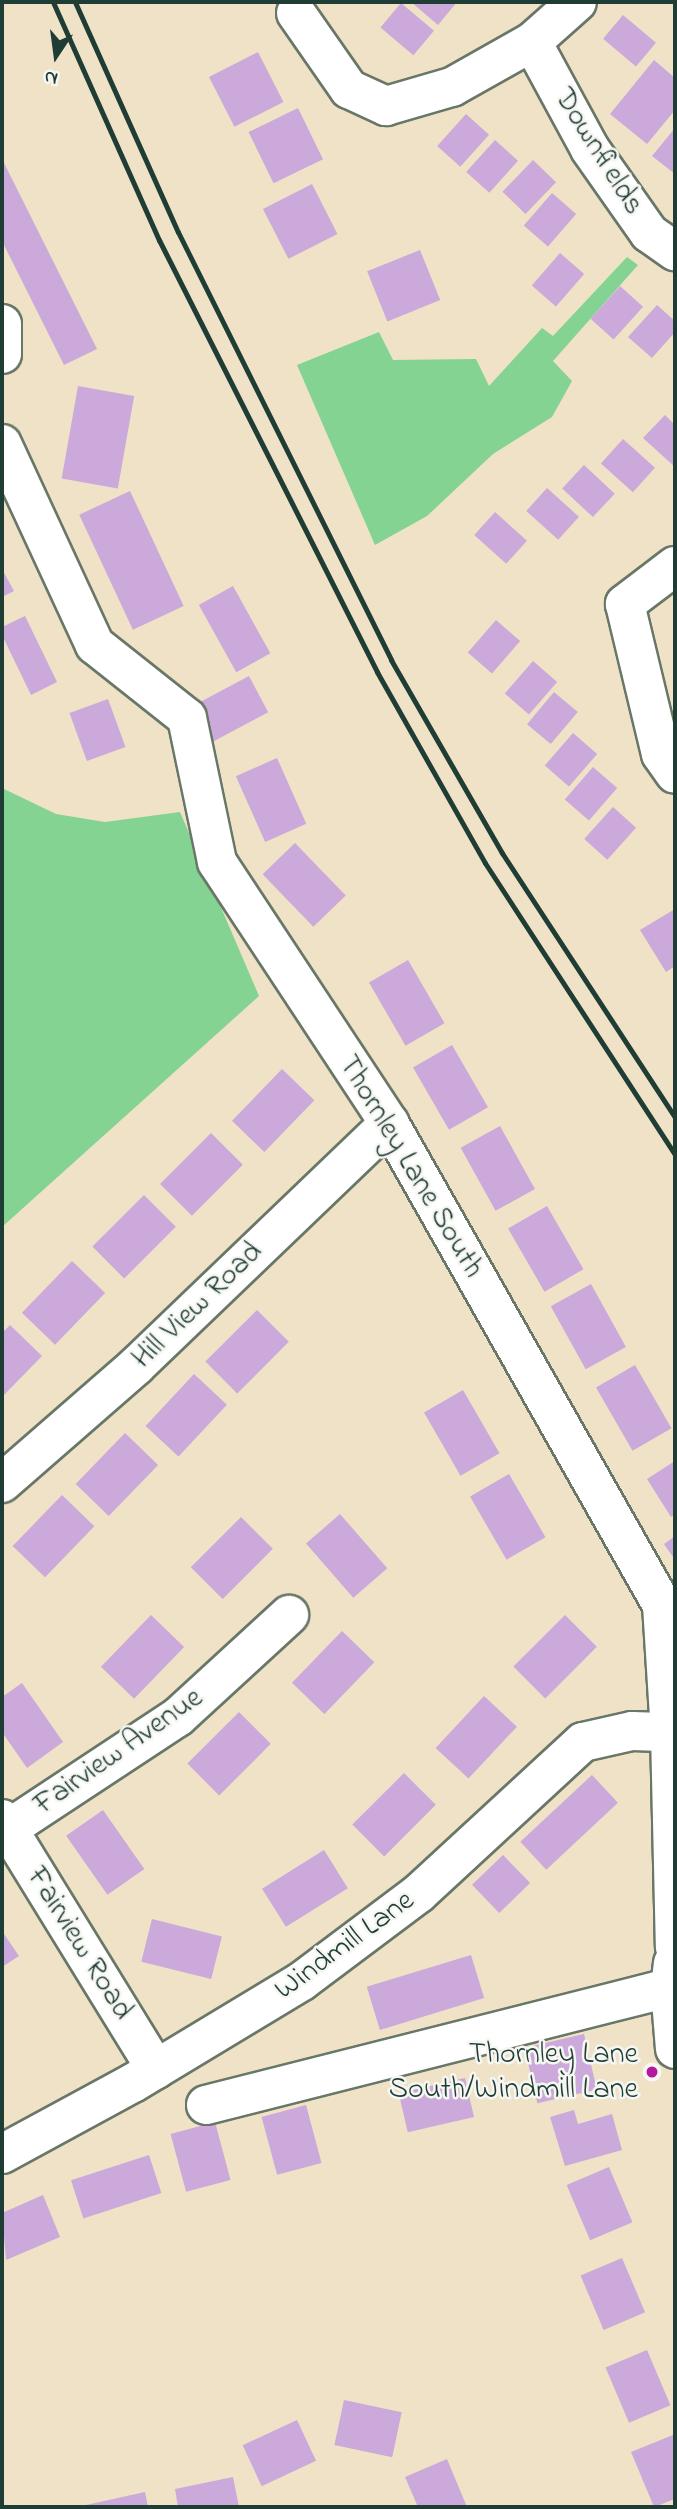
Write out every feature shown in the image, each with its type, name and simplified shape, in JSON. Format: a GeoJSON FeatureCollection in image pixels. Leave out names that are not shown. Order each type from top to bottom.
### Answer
{"type":"FeatureCollection","features":[{"type":"Feature","properties":{"kind":"street"},"geometry":{"type":"LineString","coordinates":[[296,13],[349,89],[386,106],[452,87],[532,42],[577,2]]}},
{"type":"Feature","properties":{"kind":"street","name":"Downfields"},"geometry":{"type":"LineString","coordinates":[[532,42],[590,149],[649,233],[675,251]]}},
{"type":"Feature","properties":{"kind":"street"},"geometry":{"type":"LineString","coordinates":[[2,324],[2,354]]}},
{"type":"Feature","properties":{"kind":"street","name":"Thornley Lane South"},"geometry":{"type":"LineString","coordinates":[[2,444],[95,645],[187,718],[217,862],[388,1123],[653,1585],[666,1627],[675,1949],[670,1988],[675,2049]]}},
{"type":"Feature","properties":{"kind":"street"},"geometry":{"type":"LineString","coordinates":[[675,566],[625,604],[662,754],[675,774]]}},
{"type":"Feature","properties":{"kind":"street","name":"Hill View Road"},"geometry":{"type":"LineString","coordinates":[[2,1483],[136,1366],[388,1123]]}},
{"type":"Feature","properties":{"kind":"street","name":"Fairview Avenue"},"geometry":{"type":"LineString","coordinates":[[5,1824],[178,1717],[289,1615]]}},
{"type":"Feature","properties":{"kind":"street","name":"Windmill Lane"},"geometry":{"type":"LineString","coordinates":[[2,2154],[156,2069],[302,1981],[418,1894],[583,1742],[632,1731],[670,1732]]}},
{"type":"Feature","properties":{"kind":"street","name":"Fairview Road"},"geometry":{"type":"LineString","coordinates":[[5,1824],[156,2069]]}},
{"type":"Feature","properties":{"kind":"street"},"geometry":{"type":"LineString","coordinates":[[206,2105],[670,1988]]}},
{"type":"Feature","properties":{"kind":"green space"},"geometry":{"type":"Polygon","coordinates":[[[627,257],[638,265],[553,361],[572,381],[552,417],[493,454],[427,516],[375,545],[297,365],[379,332],[393,360],[476,359],[489,386],[542,328],[553,336],[627,257]]]}},
{"type":"Feature","properties":{"kind":"green space"},"geometry":{"type":"Polygon","coordinates":[[[2,788],[56,814],[105,822],[180,812],[259,996],[2,1227],[2,788]]]}},
{"type":"Feature","properties":{"kind":"building"},"geometry":{"type":"Polygon","coordinates":[[[411,2],[457,2],[438,25],[411,2]]]}},
{"type":"Feature","properties":{"kind":"building"},"geometry":{"type":"Polygon","coordinates":[[[401,3],[434,31],[413,55],[380,28],[401,3]]]}},
{"type":"Feature","properties":{"kind":"building"},"geometry":{"type":"Polygon","coordinates":[[[623,15],[656,43],[636,66],[603,39],[623,15]]]}},
{"type":"Feature","properties":{"kind":"building"},"geometry":{"type":"Polygon","coordinates":[[[258,52],[283,102],[234,127],[209,77],[258,52]]]}},
{"type":"Feature","properties":{"kind":"building"},"geometry":{"type":"Polygon","coordinates":[[[654,60],[675,78],[675,110],[647,144],[610,114],[654,60]]]}},
{"type":"Feature","properties":{"kind":"building"},"geometry":{"type":"Polygon","coordinates":[[[298,108],[323,159],[274,183],[249,132],[298,108]]]}},
{"type":"Feature","properties":{"kind":"building"},"geometry":{"type":"Polygon","coordinates":[[[466,114],[489,135],[460,167],[437,146],[466,114]]]}},
{"type":"Feature","properties":{"kind":"building"},"geometry":{"type":"Polygon","coordinates":[[[675,128],[675,174],[652,156],[675,128]]]}},
{"type":"Feature","properties":{"kind":"building"},"geometry":{"type":"Polygon","coordinates":[[[495,140],[518,161],[489,193],[466,172],[495,140]]]}},
{"type":"Feature","properties":{"kind":"building"},"geometry":{"type":"Polygon","coordinates":[[[2,159],[97,349],[64,365],[2,241],[2,159]]]}},
{"type":"Feature","properties":{"kind":"building"},"geometry":{"type":"Polygon","coordinates":[[[533,160],[556,182],[525,214],[502,192],[533,160]]]}},
{"type":"Feature","properties":{"kind":"building"},"geometry":{"type":"Polygon","coordinates":[[[312,184],[337,234],[288,259],[263,209],[312,184]]]}},
{"type":"Feature","properties":{"kind":"building"},"geometry":{"type":"Polygon","coordinates":[[[552,193],[576,214],[548,246],[524,225],[552,193]]]}},
{"type":"Feature","properties":{"kind":"building"},"geometry":{"type":"Polygon","coordinates":[[[420,250],[440,300],[387,321],[367,271],[420,250]]]}},
{"type":"Feature","properties":{"kind":"building"},"geometry":{"type":"Polygon","coordinates":[[[560,253],[584,274],[556,306],[532,285],[560,253]]]}},
{"type":"Feature","properties":{"kind":"building"},"geometry":{"type":"Polygon","coordinates":[[[620,286],[643,307],[614,339],[591,319],[620,286]]]}},
{"type":"Feature","properties":{"kind":"building"},"geometry":{"type":"Polygon","coordinates":[[[657,305],[675,321],[675,332],[652,358],[628,337],[657,305]]]}},
{"type":"Feature","properties":{"kind":"building"},"geometry":{"type":"Polygon","coordinates":[[[78,386],[134,396],[118,488],[62,479],[78,386]]]}},
{"type":"Feature","properties":{"kind":"building"},"geometry":{"type":"Polygon","coordinates":[[[665,415],[675,425],[675,467],[643,438],[665,415]]]}},
{"type":"Feature","properties":{"kind":"building"},"geometry":{"type":"Polygon","coordinates":[[[623,439],[655,468],[633,492],[601,464],[623,439]]]}},
{"type":"Feature","properties":{"kind":"building"},"geometry":{"type":"Polygon","coordinates":[[[584,465],[615,494],[593,517],[562,488],[584,465]]]}},
{"type":"Feature","properties":{"kind":"building"},"geometry":{"type":"Polygon","coordinates":[[[547,488],[579,517],[558,540],[526,511],[547,488]]]}},
{"type":"Feature","properties":{"kind":"building"},"geometry":{"type":"Polygon","coordinates":[[[130,491],[184,606],[133,630],[79,515],[130,491]]]}},
{"type":"Feature","properties":{"kind":"building"},"geometry":{"type":"Polygon","coordinates":[[[495,512],[527,541],[506,564],[474,535],[495,512]]]}},
{"type":"Feature","properties":{"kind":"building"},"geometry":{"type":"Polygon","coordinates":[[[2,569],[14,591],[2,597],[2,569]]]}},
{"type":"Feature","properties":{"kind":"building"},"geometry":{"type":"Polygon","coordinates":[[[233,586],[270,653],[236,672],[199,605],[233,586]]]}},
{"type":"Feature","properties":{"kind":"building"},"geometry":{"type":"Polygon","coordinates":[[[25,616],[57,682],[31,695],[2,635],[2,627],[25,616]]]}},
{"type":"Feature","properties":{"kind":"building"},"geometry":{"type":"Polygon","coordinates":[[[496,620],[520,641],[492,673],[468,652],[496,620]]]}},
{"type":"Feature","properties":{"kind":"building"},"geometry":{"type":"Polygon","coordinates":[[[533,661],[557,682],[529,714],[505,693],[533,661]]]}},
{"type":"Feature","properties":{"kind":"building"},"geometry":{"type":"Polygon","coordinates":[[[249,676],[268,712],[209,744],[190,707],[249,676]]]}},
{"type":"Feature","properties":{"kind":"building"},"geometry":{"type":"Polygon","coordinates":[[[554,692],[578,712],[551,744],[527,724],[554,692]]]}},
{"type":"Feature","properties":{"kind":"building"},"geometry":{"type":"Polygon","coordinates":[[[108,699],[125,747],[87,761],[69,713],[108,699]]]}},
{"type":"Feature","properties":{"kind":"building"},"geometry":{"type":"Polygon","coordinates":[[[573,733],[597,754],[569,786],[545,765],[573,733]]]}},
{"type":"Feature","properties":{"kind":"building"},"geometry":{"type":"Polygon","coordinates":[[[277,758],[306,824],[265,842],[236,776],[277,758]]]}},
{"type":"Feature","properties":{"kind":"building"},"geometry":{"type":"Polygon","coordinates":[[[593,767],[617,788],[589,820],[565,799],[593,767]]]}},
{"type":"Feature","properties":{"kind":"building"},"geometry":{"type":"Polygon","coordinates":[[[613,807],[636,828],[607,860],[584,839],[613,807]]]}},
{"type":"Feature","properties":{"kind":"building"},"geometry":{"type":"Polygon","coordinates":[[[295,843],[346,896],[313,927],[263,874],[295,843]]]}},
{"type":"Feature","properties":{"kind":"building"},"geometry":{"type":"Polygon","coordinates":[[[675,909],[675,966],[666,972],[640,930],[675,909]]]}},
{"type":"Feature","properties":{"kind":"building"},"geometry":{"type":"Polygon","coordinates":[[[408,960],[444,1023],[406,1046],[369,982],[408,960]]]}},
{"type":"Feature","properties":{"kind":"building"},"geometry":{"type":"Polygon","coordinates":[[[452,1045],[488,1107],[449,1130],[413,1068],[452,1045]]]}},
{"type":"Feature","properties":{"kind":"building"},"geometry":{"type":"Polygon","coordinates":[[[282,1069],[314,1100],[264,1152],[232,1121],[282,1069]]]}},
{"type":"Feature","properties":{"kind":"building"},"geometry":{"type":"Polygon","coordinates":[[[500,1126],[535,1189],[496,1211],[461,1148],[500,1126]]]}},
{"type":"Feature","properties":{"kind":"building"},"geometry":{"type":"Polygon","coordinates":[[[211,1133],[243,1165],[192,1216],[160,1184],[211,1133]]]}},
{"type":"Feature","properties":{"kind":"building"},"geometry":{"type":"Polygon","coordinates":[[[144,1195],[176,1227],[124,1278],[92,1247],[144,1195]]]}},
{"type":"Feature","properties":{"kind":"building"},"geometry":{"type":"Polygon","coordinates":[[[547,1206],[584,1269],[545,1292],[508,1228],[547,1206]]]}},
{"type":"Feature","properties":{"kind":"building"},"geometry":{"type":"Polygon","coordinates":[[[72,1261],[105,1293],[55,1345],[22,1313],[72,1261]]]}},
{"type":"Feature","properties":{"kind":"building"},"geometry":{"type":"Polygon","coordinates":[[[591,1284],[626,1347],[586,1369],[551,1306],[591,1284]]]}},
{"type":"Feature","properties":{"kind":"building"},"geometry":{"type":"Polygon","coordinates":[[[257,1310],[289,1342],[237,1393],[205,1362],[257,1310]]]}},
{"type":"Feature","properties":{"kind":"building"},"geometry":{"type":"Polygon","coordinates":[[[10,1325],[42,1356],[2,1397],[2,1333],[10,1325]]]}},
{"type":"Feature","properties":{"kind":"building"},"geometry":{"type":"Polygon","coordinates":[[[635,1365],[672,1428],[633,1451],[596,1388],[635,1365]]]}},
{"type":"Feature","properties":{"kind":"building"},"geometry":{"type":"Polygon","coordinates":[[[194,1374],[227,1405],[178,1457],[146,1426],[194,1374]]]}},
{"type":"Feature","properties":{"kind":"building"},"geometry":{"type":"Polygon","coordinates":[[[463,1390],[500,1453],[461,1476],[424,1412],[463,1390]]]}},
{"type":"Feature","properties":{"kind":"building"},"geometry":{"type":"Polygon","coordinates":[[[125,1433],[158,1465],[109,1516],[76,1484],[125,1433]]]}},
{"type":"Feature","properties":{"kind":"building"},"geometry":{"type":"Polygon","coordinates":[[[675,1461],[675,1514],[671,1517],[647,1479],[675,1461]]]}},
{"type":"Feature","properties":{"kind":"building"},"geometry":{"type":"Polygon","coordinates":[[[509,1474],[546,1537],[507,1560],[470,1496],[509,1474]]]}},
{"type":"Feature","properties":{"kind":"building"},"geometry":{"type":"Polygon","coordinates":[[[62,1495],[94,1526],[45,1577],[13,1546],[62,1495]]]}},
{"type":"Feature","properties":{"kind":"building"},"geometry":{"type":"Polygon","coordinates":[[[340,1514],[387,1568],[353,1598],[306,1544],[340,1514]]]}},
{"type":"Feature","properties":{"kind":"building"},"geometry":{"type":"Polygon","coordinates":[[[241,1517],[273,1549],[223,1599],[191,1567],[241,1517]]]}},
{"type":"Feature","properties":{"kind":"building"},"geometry":{"type":"Polygon","coordinates":[[[675,1536],[675,1560],[664,1544],[675,1536]]]}},
{"type":"Feature","properties":{"kind":"building"},"geometry":{"type":"Polygon","coordinates":[[[151,1615],[184,1647],[134,1699],[101,1667],[151,1615]]]}},
{"type":"Feature","properties":{"kind":"building"},"geometry":{"type":"Polygon","coordinates":[[[565,1615],[597,1647],[545,1698],[513,1667],[565,1615]]]}},
{"type":"Feature","properties":{"kind":"building"},"geometry":{"type":"Polygon","coordinates":[[[342,1631],[374,1662],[324,1714],[292,1683],[342,1631]]]}},
{"type":"Feature","properties":{"kind":"building"},"geometry":{"type":"Polygon","coordinates":[[[22,1683],[63,1742],[27,1768],[2,1732],[2,1697],[22,1683]]]}},
{"type":"Feature","properties":{"kind":"building"},"geometry":{"type":"Polygon","coordinates":[[[484,1696],[517,1727],[468,1779],[436,1748],[484,1696]]]}},
{"type":"Feature","properties":{"kind":"building"},"geometry":{"type":"Polygon","coordinates":[[[239,1712],[271,1744],[219,1795],[187,1764],[239,1712]]]}},
{"type":"Feature","properties":{"kind":"building"},"geometry":{"type":"Polygon","coordinates":[[[404,1773],[436,1805],[384,1856],[352,1825],[404,1773]]]}},
{"type":"Feature","properties":{"kind":"building"},"geometry":{"type":"Polygon","coordinates":[[[592,1775],[618,1803],[546,1870],[520,1842],[592,1775]]]}},
{"type":"Feature","properties":{"kind":"building"},"geometry":{"type":"Polygon","coordinates":[[[103,1810],[144,1869],[107,1895],[66,1836],[103,1810]]]}},
{"type":"Feature","properties":{"kind":"building"},"geometry":{"type":"Polygon","coordinates":[[[324,1850],[348,1888],[286,1927],[262,1889],[324,1850]]]}},
{"type":"Feature","properties":{"kind":"building"},"geometry":{"type":"Polygon","coordinates":[[[503,1855],[530,1883],[499,1913],[472,1885],[503,1855]]]}},
{"type":"Feature","properties":{"kind":"building"},"geometry":{"type":"Polygon","coordinates":[[[152,1919],[222,1936],[211,1979],[141,1962],[152,1919]]]}},
{"type":"Feature","properties":{"kind":"building"},"geometry":{"type":"Polygon","coordinates":[[[2,1931],[19,1956],[2,1967],[2,1931]]]}},
{"type":"Feature","properties":{"kind":"building"},"geometry":{"type":"Polygon","coordinates":[[[471,1955],[484,1998],[380,2030],[367,1987],[471,1955]]]}},
{"type":"Feature","properties":{"kind":"building"},"geometry":{"type":"Polygon","coordinates":[[[584,2034],[597,2090],[537,2103],[525,2048],[584,2034]]]}},
{"type":"Feature","properties":{"kind":"building"},"geometry":{"type":"Polygon","coordinates":[[[465,2078],[474,2117],[408,2132],[399,2093],[465,2078]]]}},
{"type":"Feature","properties":{"kind":"building"},"geometry":{"type":"Polygon","coordinates":[[[306,2105],[322,2163],[277,2175],[262,2117],[306,2105]]]}},
{"type":"Feature","properties":{"kind":"building"},"geometry":{"type":"Polygon","coordinates":[[[574,2110],[578,2124],[612,2114],[622,2150],[565,2166],[550,2117],[574,2110]]]}},
{"type":"Feature","properties":{"kind":"building"},"geometry":{"type":"Polygon","coordinates":[[[215,2122],[231,2180],[186,2192],[171,2134],[215,2122]]]}},
{"type":"Feature","properties":{"kind":"building"},"geometry":{"type":"Polygon","coordinates":[[[149,2155],[161,2193],[83,2218],[71,2180],[149,2155]]]}},
{"type":"Feature","properties":{"kind":"building"},"geometry":{"type":"Polygon","coordinates":[[[609,2167],[632,2222],[590,2240],[567,2185],[609,2167]]]}},
{"type":"Feature","properties":{"kind":"building"},"geometry":{"type":"Polygon","coordinates":[[[43,2195],[60,2237],[6,2260],[2,2213],[43,2195]]]}},
{"type":"Feature","properties":{"kind":"building"},"geometry":{"type":"Polygon","coordinates":[[[622,2258],[645,2312],[604,2330],[581,2276],[622,2258]]]}},
{"type":"Feature","properties":{"kind":"building"},"geometry":{"type":"Polygon","coordinates":[[[647,2350],[670,2405],[629,2423],[606,2368],[647,2350]]]}},
{"type":"Feature","properties":{"kind":"building"},"geometry":{"type":"Polygon","coordinates":[[[344,2400],[402,2412],[392,2457],[334,2445],[344,2400]]]}},
{"type":"Feature","properties":{"kind":"building"},"geometry":{"type":"Polygon","coordinates":[[[297,2420],[316,2461],[262,2486],[243,2445],[297,2420]]]}},
{"type":"Feature","properties":{"kind":"building"},"geometry":{"type":"Polygon","coordinates":[[[673,2435],[675,2499],[654,2507],[631,2452],[673,2435]]]}},
{"type":"Feature","properties":{"kind":"building"},"geometry":{"type":"Polygon","coordinates":[[[447,2459],[467,2507],[418,2507],[405,2477],[447,2459]]]}},
{"type":"Feature","properties":{"kind":"building"},"geometry":{"type":"Polygon","coordinates":[[[233,2477],[239,2507],[178,2507],[175,2489],[233,2477]]]}},
{"type":"Feature","properties":{"kind":"building"},"geometry":{"type":"Polygon","coordinates":[[[145,2492],[148,2507],[86,2505],[145,2492]]]}},
{"type":"Feature","properties":{"kind":"railway"},"geometry":{"type":"LineString","coordinates":[[53,2],[159,240],[377,672],[485,863],[675,1154]]}},
{"type":"Feature","properties":{"kind":"railway"},"geometry":{"type":"LineString","coordinates":[[75,2],[178,232],[391,660],[502,853],[675,1117]]}},
{"type":"Feature","properties":{"kind":"place","name":"Thornley Lane South/Windmill Lane"},"geometry":{"type":"Point","coordinates":[652,2072]}}]}
